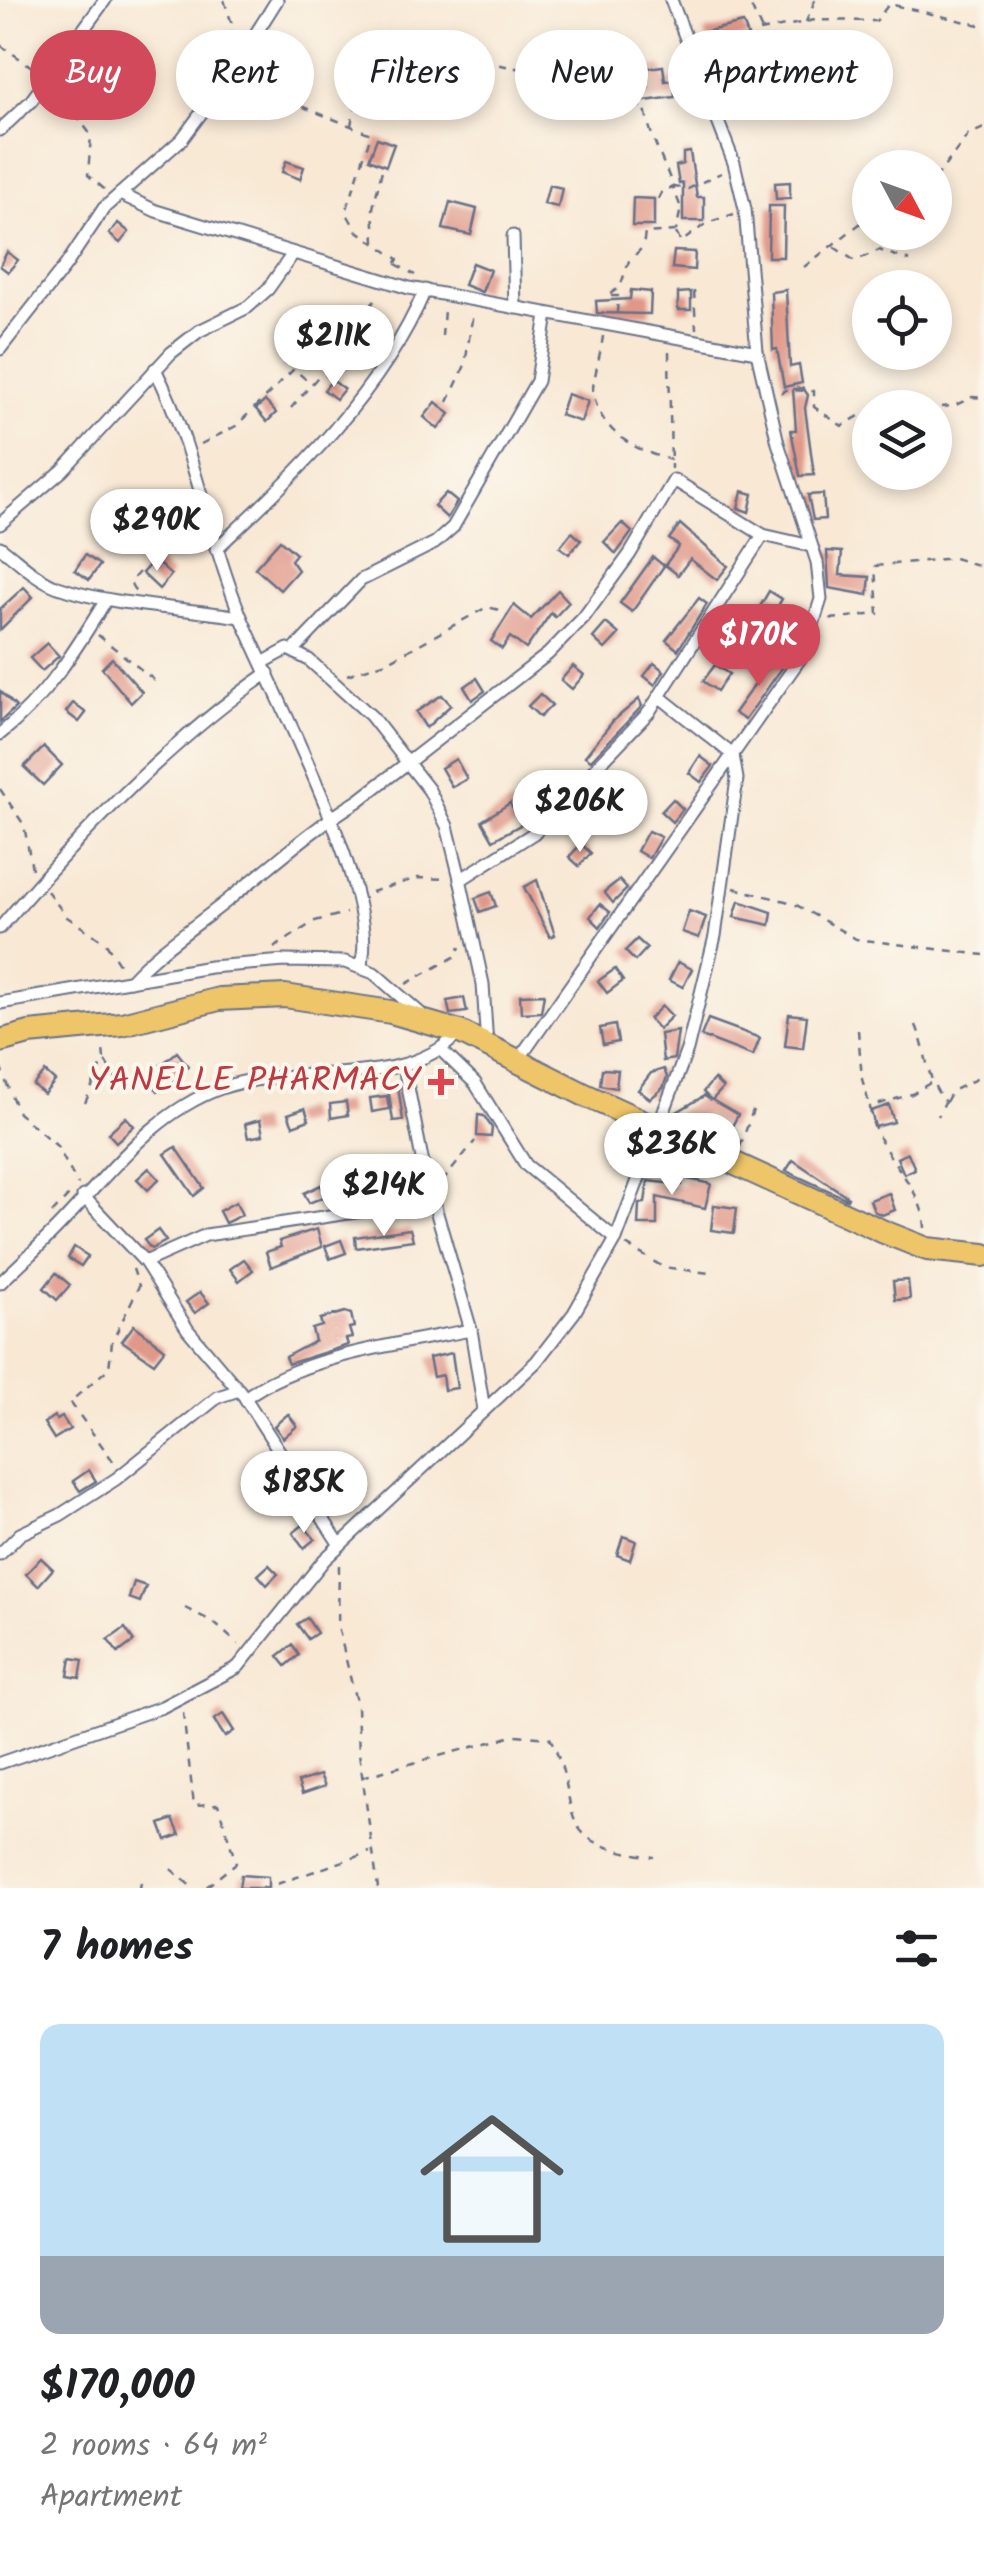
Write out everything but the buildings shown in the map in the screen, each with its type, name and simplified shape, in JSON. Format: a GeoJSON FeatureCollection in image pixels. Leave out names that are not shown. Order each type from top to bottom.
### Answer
{"type":"FeatureCollection","features":[{"type":"Feature","properties":{"kind":"highway"},"geometry":{"type":"LineString","coordinates":[[0,1040],[122,1024],[220,999],[285,996],[345,1002],[460,1032],[585,1095],[927,1249],[984,1255]]}},
{"type":"Feature","properties":{"kind":"street"},"geometry":{"type":"LineString","coordinates":[[83,30],[105,0]]}},
{"type":"Feature","properties":{"kind":"street"},"geometry":{"type":"LineString","coordinates":[[258,30],[277,0]]}},
{"type":"Feature","properties":{"kind":"street"},"geometry":{"type":"LineString","coordinates":[[671,0],[683,30]]}},
{"type":"Feature","properties":{"kind":"street"},"geometry":{"type":"LineString","coordinates":[[0,130],[30,98]]}},
{"type":"Feature","properties":{"kind":"street"},"geometry":{"type":"LineString","coordinates":[[0,348],[66,266],[104,208],[182,139],[196,120]]}},
{"type":"Feature","properties":{"kind":"street"},"geometry":{"type":"LineString","coordinates":[[518,1059],[804,653],[818,618],[821,599],[811,546],[768,406],[758,352],[745,209],[718,120]]}},
{"type":"Feature","properties":{"kind":"street"},"geometry":{"type":"LineString","coordinates":[[120,194],[144,206],[385,281],[476,302],[758,352]]}},
{"type":"Feature","properties":{"kind":"street"},"geometry":{"type":"LineString","coordinates":[[513,236],[514,308]]}},
{"type":"Feature","properties":{"kind":"street"},"geometry":{"type":"LineString","coordinates":[[0,524],[63,470],[155,369],[199,332],[248,307],[268,288],[292,254]]}},
{"type":"Feature","properties":{"kind":"street"},"geometry":{"type":"LineString","coordinates":[[216,549],[309,459],[384,368],[425,290]]}},
{"type":"Feature","properties":{"kind":"street"},"geometry":{"type":"LineString","coordinates":[[0,928],[40,882],[219,707],[294,650],[361,580],[435,543],[454,527],[537,382],[546,314]]}},
{"type":"Feature","properties":{"kind":"street"},"geometry":{"type":"LineString","coordinates":[[155,369],[188,448],[216,549],[240,616],[328,816],[358,906],[365,941],[361,964]]}},
{"type":"Feature","properties":{"kind":"street"},"geometry":{"type":"LineString","coordinates":[[125,982],[328,816],[358,801],[510,688],[584,617],[674,480],[763,535],[811,546]]}},
{"type":"Feature","properties":{"kind":"street"},"geometry":{"type":"LineString","coordinates":[[459,877],[534,833],[660,696],[763,535]]}},
{"type":"Feature","properties":{"kind":"street"},"geometry":{"type":"LineString","coordinates":[[0,547],[58,587],[106,600],[240,616]]}},
{"type":"Feature","properties":{"kind":"street"},"geometry":{"type":"LineString","coordinates":[[0,734],[37,700],[106,600]]}},
{"type":"Feature","properties":{"kind":"street"},"geometry":{"type":"LineString","coordinates":[[294,650],[382,727],[429,790],[446,826],[459,877],[483,984],[488,1046]]}},
{"type":"Feature","properties":{"kind":"street"},"geometry":{"type":"LineString","coordinates":[[0,1763],[162,1707],[238,1668],[338,1547],[536,1362],[574,1313],[616,1240],[659,1126],[696,1018],[723,884],[737,778],[732,755],[660,696]]}},
{"type":"Feature","properties":{"kind":"street"},"geometry":{"type":"LineString","coordinates":[[0,1003],[247,963],[361,964],[428,1022]]}},
{"type":"Feature","properties":{"kind":"street"},"geometry":{"type":"LineString","coordinates":[[0,1283],[165,1116],[220,1089],[301,1073],[404,1067],[442,1051],[460,1032]]}},
{"type":"Feature","properties":{"kind":"street"},"geometry":{"type":"LineString","coordinates":[[442,1051],[475,1084],[526,1165],[616,1240]]}},
{"type":"Feature","properties":{"kind":"street"},"geometry":{"type":"LineString","coordinates":[[404,1067],[433,1198],[454,1258],[471,1330],[484,1410]]}},
{"type":"Feature","properties":{"kind":"street"},"geometry":{"type":"LineString","coordinates":[[85,1194],[124,1244],[145,1262],[188,1330],[242,1394],[338,1547]]}},
{"type":"Feature","properties":{"kind":"street"},"geometry":{"type":"LineString","coordinates":[[145,1262],[206,1235],[433,1198]]}},
{"type":"Feature","properties":{"kind":"street"},"geometry":{"type":"LineString","coordinates":[[0,1554],[20,1534],[60,1515],[127,1470],[218,1397],[242,1394],[334,1361],[471,1330]]}},
{"type":"Feature","properties":{"kind":"path"},"geometry":{"type":"LineString","coordinates":[[224,0],[232,30]]}},
{"type":"Feature","properties":{"kind":"path"},"geometry":{"type":"LineString","coordinates":[[748,0],[759,30]]}},
{"type":"Feature","properties":{"kind":"path"},"geometry":{"type":"LineString","coordinates":[[805,24],[815,0]]}},
{"type":"Feature","properties":{"kind":"path"},"geometry":{"type":"LineString","coordinates":[[771,30],[805,24],[876,21],[889,4],[984,26]]}},
{"type":"Feature","properties":{"kind":"path"},"geometry":{"type":"LineString","coordinates":[[0,46],[30,68]]}},
{"type":"Feature","properties":{"kind":"path"},"geometry":{"type":"LineString","coordinates":[[351,126],[356,101],[371,103],[378,74],[428,77],[495,64],[521,69],[574,102],[645,107],[648,134],[662,152],[681,208],[676,232],[681,242],[707,222],[745,209]]}},
{"type":"Feature","properties":{"kind":"path"},"geometry":{"type":"LineString","coordinates":[[291,408],[358,326],[398,260],[356,230],[346,212],[371,134],[314,112]]}},
{"type":"Feature","properties":{"kind":"path"},"geometry":{"type":"LineString","coordinates":[[78,120],[90,135],[88,175],[100,188],[120,194]]}},
{"type":"Feature","properties":{"kind":"path"},"geometry":{"type":"LineString","coordinates":[[952,156],[968,135],[984,128]]}},
{"type":"Feature","properties":{"kind":"path"},"geometry":{"type":"LineString","coordinates":[[658,199],[662,191],[688,188],[704,177],[736,169]]}},
{"type":"Feature","properties":{"kind":"path"},"geometry":{"type":"LineString","coordinates":[[375,246],[373,208],[382,170]]}},
{"type":"Feature","properties":{"kind":"path"},"geometry":{"type":"LineString","coordinates":[[670,460],[628,442],[603,424],[592,388],[600,367],[602,320],[616,314],[618,296],[607,296],[609,290],[620,287],[628,261],[644,247],[645,233],[676,232]]}},
{"type":"Feature","properties":{"kind":"path"},"geometry":{"type":"LineString","coordinates":[[804,266],[852,232]]}},
{"type":"Feature","properties":{"kind":"path"},"geometry":{"type":"LineString","coordinates":[[834,248],[855,260],[879,250],[910,261]]}},
{"type":"Feature","properties":{"kind":"path"},"geometry":{"type":"LineString","coordinates":[[694,291],[698,342]]}},
{"type":"Feature","properties":{"kind":"path"},"geometry":{"type":"LineString","coordinates":[[442,336],[446,294]]}},
{"type":"Feature","properties":{"kind":"path"},"geometry":{"type":"LineString","coordinates":[[448,402],[465,365],[476,302]]}},
{"type":"Feature","properties":{"kind":"path"},"geometry":{"type":"LineString","coordinates":[[669,335],[670,460],[674,480]]}},
{"type":"Feature","properties":{"kind":"path"},"geometry":{"type":"LineString","coordinates":[[325,366],[335,373]]}},
{"type":"Feature","properties":{"kind":"path"},"geometry":{"type":"LineString","coordinates":[[325,366],[328,380]]}},
{"type":"Feature","properties":{"kind":"path"},"geometry":{"type":"LineString","coordinates":[[188,448],[216,439],[236,426],[294,369],[312,384]]}},
{"type":"Feature","properties":{"kind":"path"},"geometry":{"type":"LineString","coordinates":[[768,406],[785,390],[814,392],[814,407],[842,426],[852,420]]}},
{"type":"Feature","properties":{"kind":"path"},"geometry":{"type":"LineString","coordinates":[[952,406],[972,397],[984,398]]}},
{"type":"Feature","properties":{"kind":"path"},"geometry":{"type":"LineString","coordinates":[[818,618],[878,614],[875,566],[954,558],[984,567]]}},
{"type":"Feature","properties":{"kind":"path"},"geometry":{"type":"LineString","coordinates":[[138,572],[130,582],[139,602]]}},
{"type":"Feature","properties":{"kind":"path"},"geometry":{"type":"LineString","coordinates":[[342,690],[345,676],[390,661],[487,608],[504,611]]}},
{"type":"Feature","properties":{"kind":"path"},"geometry":{"type":"LineString","coordinates":[[89,628],[159,684]]}},
{"type":"Feature","properties":{"kind":"path"},"geometry":{"type":"LineString","coordinates":[[0,789],[24,825],[33,876],[67,917],[106,943],[125,974],[125,982]]}},
{"type":"Feature","properties":{"kind":"path"},"geometry":{"type":"LineString","coordinates":[[358,906],[371,892],[392,882],[459,877]]}},
{"type":"Feature","properties":{"kind":"path"},"geometry":{"type":"LineString","coordinates":[[723,884],[793,903],[856,939],[984,955]]}},
{"type":"Feature","properties":{"kind":"path"},"geometry":{"type":"LineString","coordinates":[[394,990],[456,956],[470,928]]}},
{"type":"Feature","properties":{"kind":"path"},"geometry":{"type":"LineString","coordinates":[[916,1024],[927,1052],[930,1083],[945,1102]]}},
{"type":"Feature","properties":{"kind":"path"},"geometry":{"type":"LineString","coordinates":[[100,1026],[104,1060],[116,1081]]}},
{"type":"Feature","properties":{"kind":"path"},"geometry":{"type":"LineString","coordinates":[[858,1030],[871,1124],[925,1217],[927,1249]]}},
{"type":"Feature","properties":{"kind":"path"},"geometry":{"type":"LineString","coordinates":[[85,1103],[104,1060]]}},
{"type":"Feature","properties":{"kind":"path"},"geometry":{"type":"LineString","coordinates":[[0,1066],[18,1114],[57,1146],[85,1194]]}},
{"type":"Feature","properties":{"kind":"path"},"geometry":{"type":"LineString","coordinates":[[938,1116],[952,1091],[984,1075]]}},
{"type":"Feature","properties":{"kind":"path"},"geometry":{"type":"LineString","coordinates":[[870,1107],[912,1094],[930,1083]]}},
{"type":"Feature","properties":{"kind":"path"},"geometry":{"type":"LineString","coordinates":[[732,1162],[752,1110]]}},
{"type":"Feature","properties":{"kind":"path"},"geometry":{"type":"LineString","coordinates":[[433,1198],[475,1141]]}},
{"type":"Feature","properties":{"kind":"path"},"geometry":{"type":"LineString","coordinates":[[616,1240],[663,1266],[710,1273]]}},
{"type":"Feature","properties":{"kind":"path"},"geometry":{"type":"LineString","coordinates":[[124,1244],[138,1286],[112,1342],[109,1368],[70,1402],[99,1446],[127,1470]]}},
{"type":"Feature","properties":{"kind":"path"},"geometry":{"type":"LineString","coordinates":[[338,1547],[342,1576],[338,1626],[356,1706],[378,1888]]}},
{"type":"Feature","properties":{"kind":"path"},"geometry":{"type":"LineString","coordinates":[[185,1608],[213,1622],[250,1656]]}},
{"type":"Feature","properties":{"kind":"path"},"geometry":{"type":"LineString","coordinates":[[181,1696],[194,1804],[218,1804],[236,1863],[205,1888]]}},
{"type":"Feature","properties":{"kind":"path"},"geometry":{"type":"LineString","coordinates":[[362,1777],[516,1735],[550,1738],[559,1756],[570,1818],[608,1851],[654,1857]]}},
{"type":"Feature","properties":{"kind":"path"},"geometry":{"type":"LineString","coordinates":[[277,1884],[372,1852]]}},
{"type":"Feature","properties":{"kind":"path"},"geometry":{"type":"LineString","coordinates":[[171,1869],[193,1888]]}},
{"type":"Feature","properties":{"kind":"path"},"geometry":{"type":"LineString","coordinates":[[140,1888],[141,1882]]}},
{"type":"Feature","properties":{"kind":"place","name":"YANELLE PHARMACY"},"geometry":{"type":"Point","coordinates":[441,1082]}}]}
